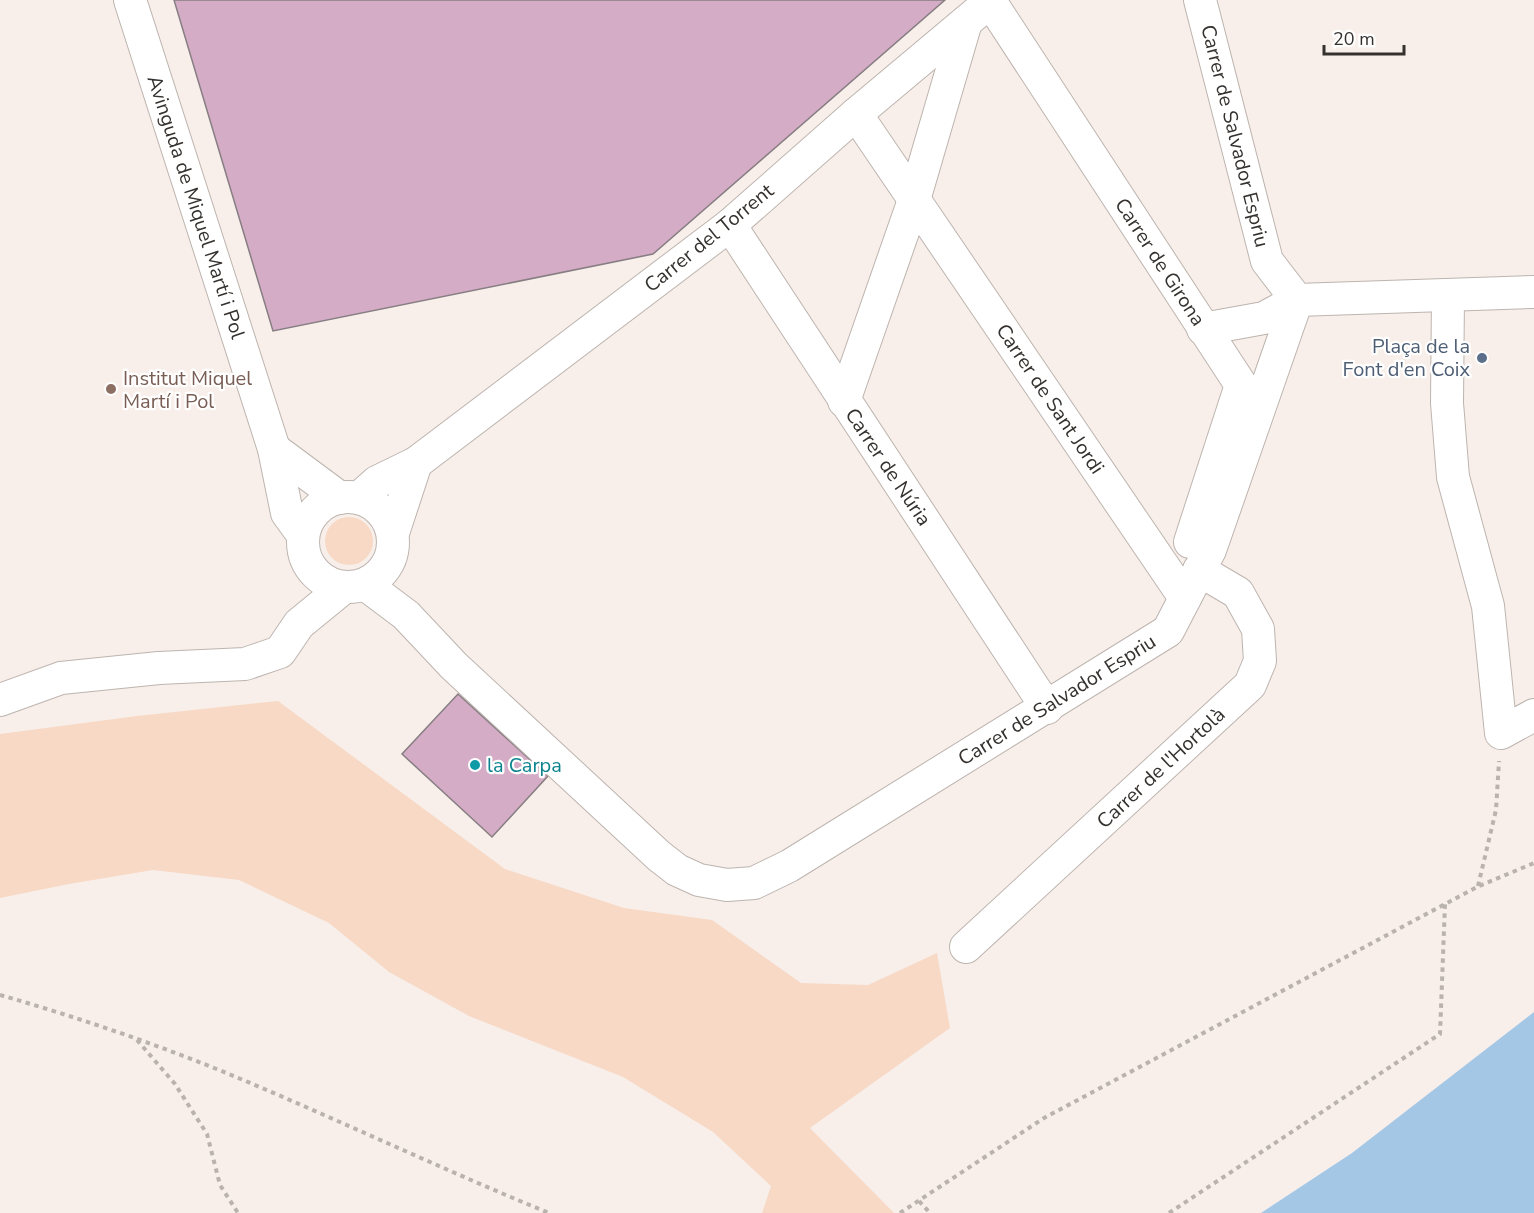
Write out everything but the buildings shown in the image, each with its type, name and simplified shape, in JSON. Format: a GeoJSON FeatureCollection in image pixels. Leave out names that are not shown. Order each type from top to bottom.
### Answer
{"type":"FeatureCollection","features":[{"type":"Feature","properties":{"kind":"street","name":"Avinguda de Miquel Martí i Pol"},"geometry":{"type":"LineString","coordinates":[[130,0],[274,449],[287,513],[304,546]]}},
{"type":"Feature","properties":{"kind":"street","name":"Carrer de Salvador Espriu"},"geometry":{"type":"LineString","coordinates":[[354,587],[406,615],[454,666],[659,856],[677,870],[699,880],[727,885],[754,883],[789,866],[1168,631],[1185,598],[1195,556],[1210,550],[1297,300],[1267,261],[1200,0]]}},
{"type":"Feature","properties":{"kind":"street","name":"Carrer del Torrent"},"geometry":{"type":"LineString","coordinates":[[349,498],[416,463],[730,225],[856,114],[991,1]]}},
{"type":"Feature","properties":{"kind":"street","name":"Carrer de Girona"},"geometry":{"type":"LineString","coordinates":[[991,1],[1241,385],[1195,556]]}},
{"type":"Feature","properties":{"kind":"street"},"geometry":{"type":"LineString","coordinates":[[844,401],[914,200],[966,22]]}},
{"type":"Feature","properties":{"kind":"street","name":"Carrer de Sant Jordi"},"geometry":{"type":"LineString","coordinates":[[856,114],[1185,598]]}},
{"type":"Feature","properties":{"kind":"street","name":"Carrer de Núria"},"geometry":{"type":"LineString","coordinates":[[730,225],[1047,708]]}},
{"type":"Feature","properties":{"kind":"street"},"geometry":{"type":"LineString","coordinates":[[1203,328],[1264,318],[1297,300],[1534,292]]}},
{"type":"Feature","properties":{"kind":"street"},"geometry":{"type":"LineString","coordinates":[[1448,295],[1447,403],[1453,477],[1488,606],[1501,733],[1534,715]]}},
{"type":"Feature","properties":{"kind":"street"},"geometry":{"type":"LineString","coordinates":[[274,449],[349,498],[378,507],[388,520],[406,615]]}},
{"type":"Feature","properties":{"kind":"street"},"geometry":{"type":"LineString","coordinates":[[0,700],[61,678],[159,668],[245,664],[280,652],[299,624],[354,587],[380,575],[416,463]]}},
{"type":"Feature","properties":{"kind":"street"},"geometry":{"type":"LineString","coordinates":[[299,624],[304,546],[311,515],[320,506],[349,498]]}},
{"type":"Feature","properties":{"kind":"street"},"geometry":{"type":"LineString","coordinates":[[304,546],[316,575],[328,584],[354,587]]}},
{"type":"Feature","properties":{"kind":"street","name":"Carrer de l'Hortolà"},"geometry":{"type":"LineString","coordinates":[[966,947],[1250,685],[1260,661],[1258,629],[1238,593],[1195,556]]}},
{"type":"Feature","properties":{"kind":"path"},"geometry":{"type":"LineString","coordinates":[[1477,887],[1496,810],[1501,733]]}},
{"type":"Feature","properties":{"kind":"path"},"geometry":{"type":"LineString","coordinates":[[900,1213],[1044,1118],[1477,887],[1534,863]]}},
{"type":"Feature","properties":{"kind":"path"},"geometry":{"type":"LineString","coordinates":[[1169,1213],[1440,1034],[1445,904]]}},
{"type":"Feature","properties":{"kind":"path"},"geometry":{"type":"LineString","coordinates":[[0,995],[235,1076],[452,1173],[549,1213]]}},
{"type":"Feature","properties":{"kind":"path"},"geometry":{"type":"LineString","coordinates":[[136,1040],[175,1084],[207,1134],[220,1185],[238,1213]]}},
{"type":"Feature","properties":{"kind":"path"},"geometry":{"type":"LineString","coordinates":[[919,1201],[930,1213]]}},
{"type":"Feature","properties":{"kind":"shaded area"},"geometry":{"type":"Polygon","coordinates":[[[349,517],[366,524],[373,541],[366,558],[349,565],[332,558],[325,541],[332,524],[349,517]]]}},
{"type":"Feature","properties":{"kind":"shaded area"},"geometry":{"type":"Polygon","coordinates":[[[278,701],[505,869],[624,908],[712,920],[801,983],[868,985],[937,953],[950,1028],[810,1128],[894,1213],[762,1213],[771,1186],[713,1132],[623,1077],[469,1016],[389,972],[329,923],[239,880],[153,870],[0,898],[0,734],[278,701]]]}},
{"type":"Feature","properties":{"kind":"water"},"geometry":{"type":"Polygon","coordinates":[[[1534,1012],[1534,1213],[1261,1213],[1352,1153],[1534,1012]]]}},
{"type":"Feature","properties":{"kind":"place","name":"Plaça de la Font d'en Coix"},"geometry":{"type":"Point","coordinates":[1482,358]}},
{"type":"Feature","properties":{"kind":"place","name":"Institut Miquel Martí i Pol"},"geometry":{"type":"Point","coordinates":[111,389]}},
{"type":"Feature","properties":{"kind":"place","name":"la Carpa"},"geometry":{"type":"Point","coordinates":[475,765]}}]}
